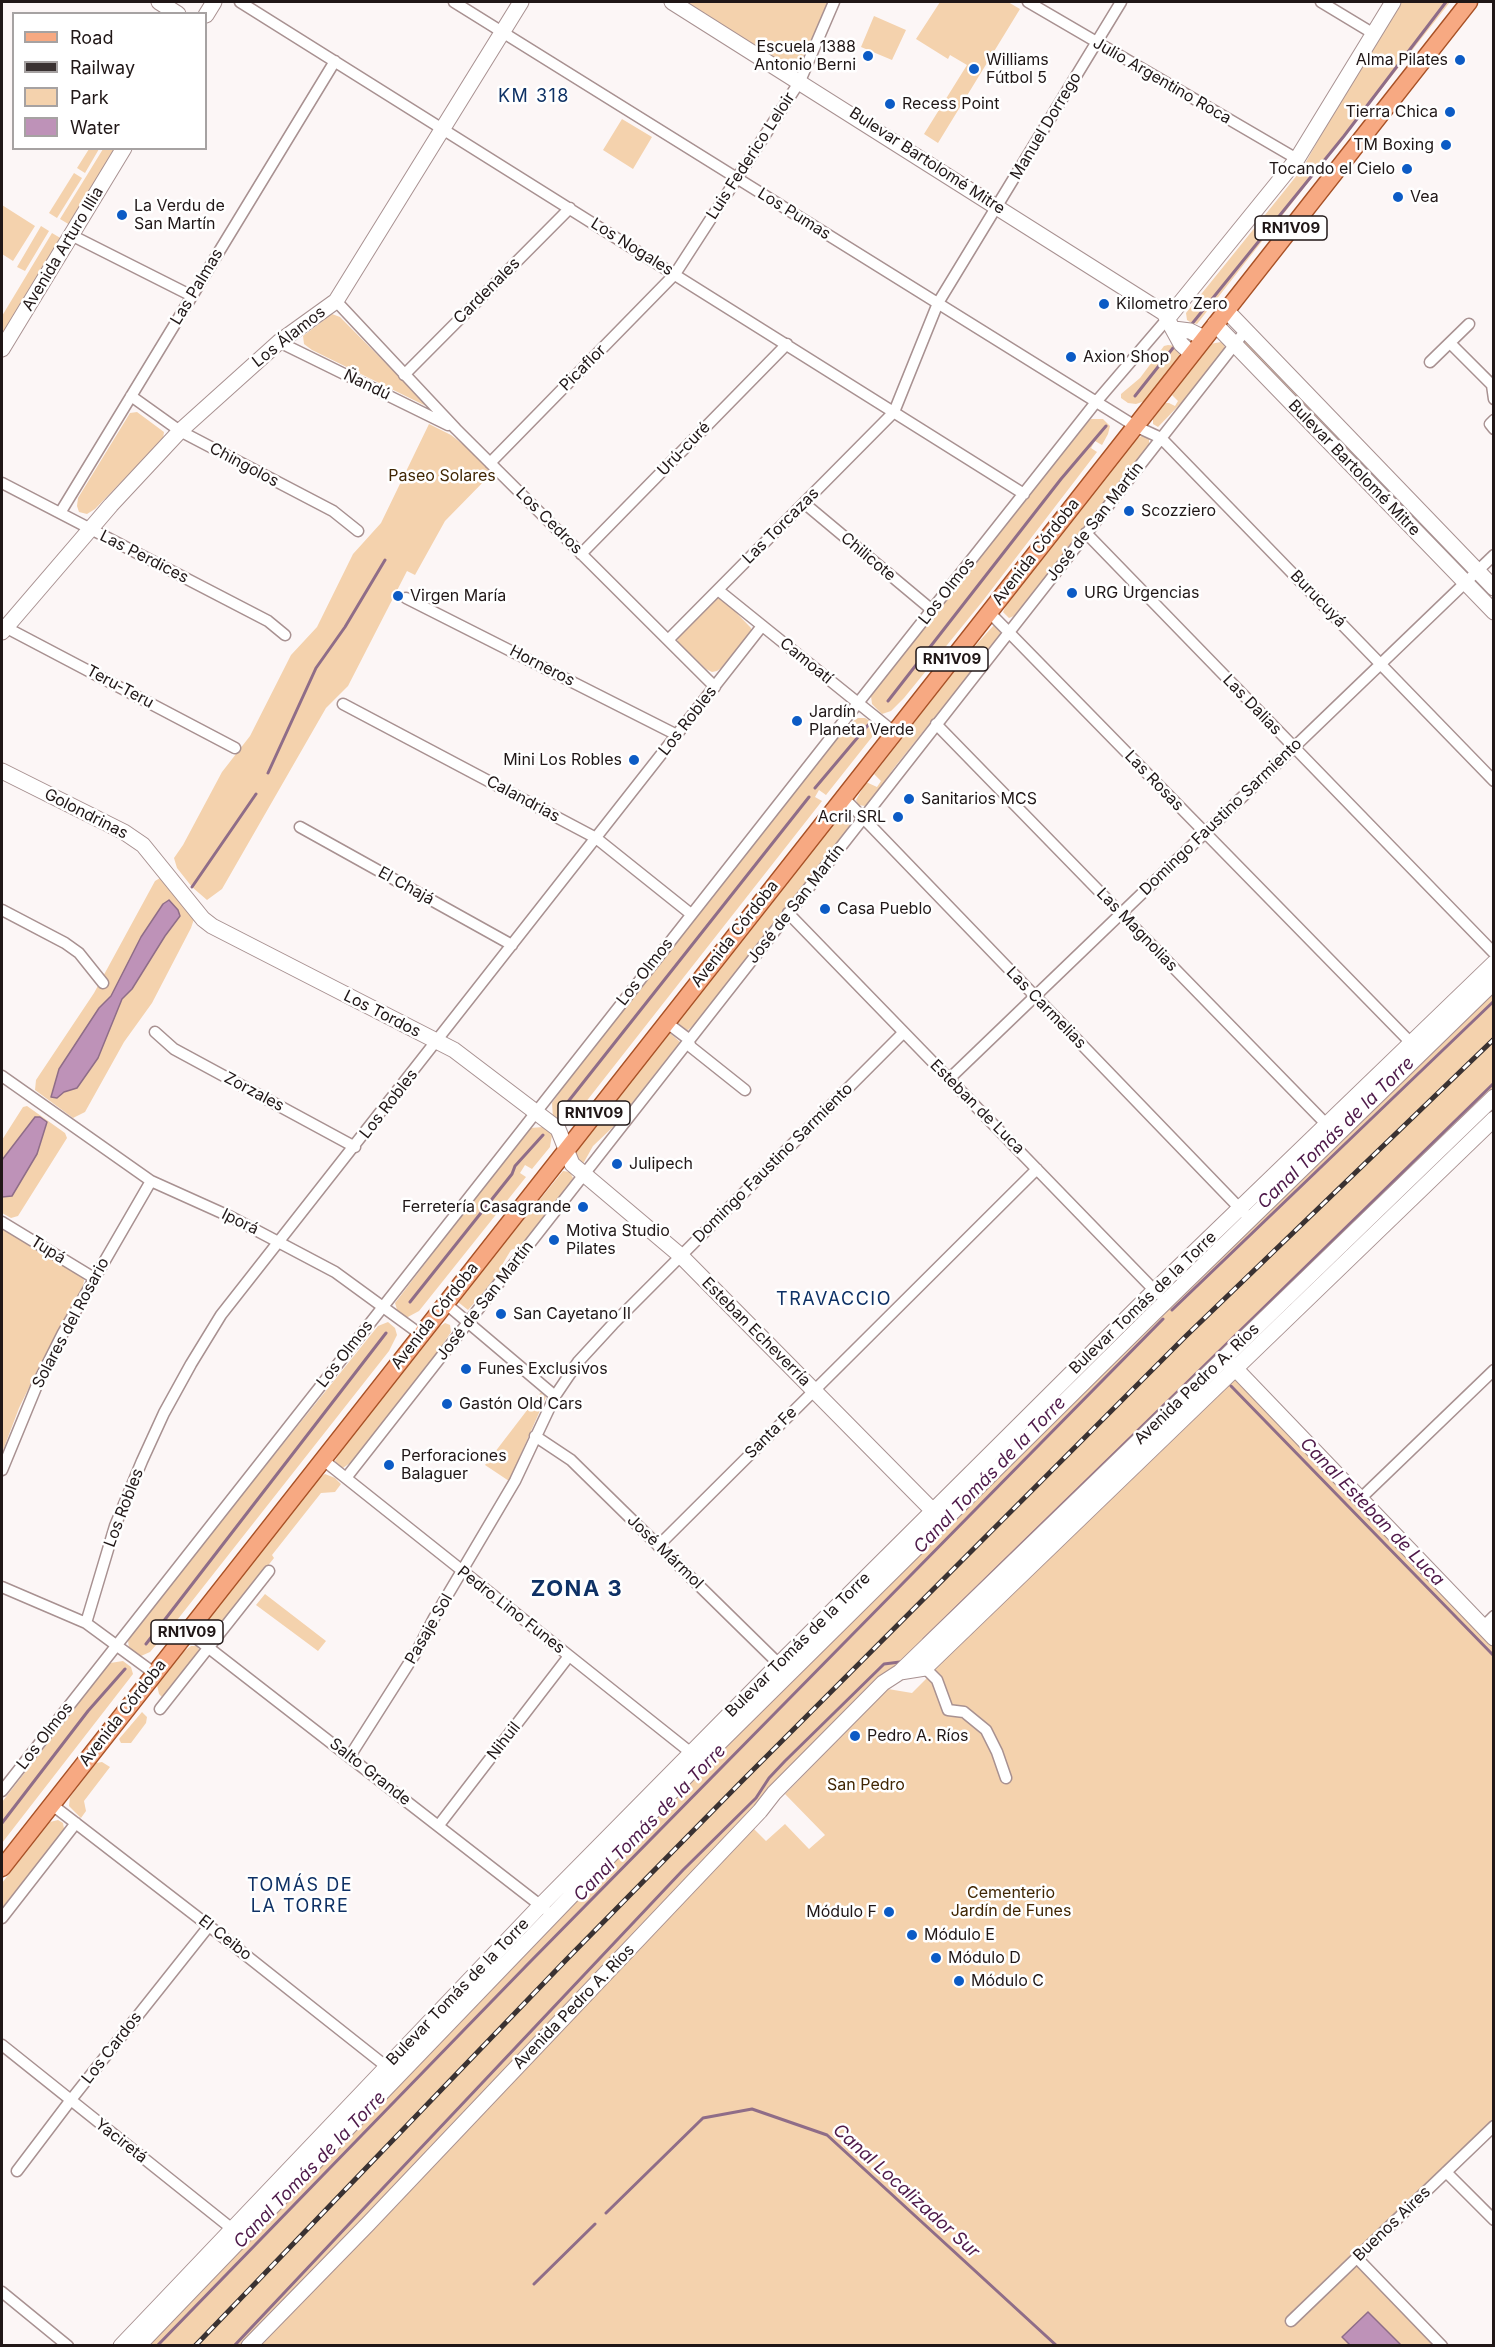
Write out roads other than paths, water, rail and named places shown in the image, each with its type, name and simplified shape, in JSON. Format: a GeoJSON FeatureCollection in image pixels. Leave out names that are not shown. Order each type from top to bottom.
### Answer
{"type":"FeatureCollection","features":[{"type":"Feature","properties":{"kind":"main road","name":"Avenida Córdoba"},"geometry":{"type":"LineString","coordinates":[[2,1868],[1469,2]]}},
{"type":"Feature","properties":{"kind":"street"},"geometry":{"type":"LineString","coordinates":[[159,2],[175,12]]}},
{"type":"Feature","properties":{"kind":"street","name":"Los Nogales"},"geometry":{"type":"LineString","coordinates":[[240,2],[1024,494]]}},
{"type":"Feature","properties":{"kind":"street","name":"Los Pumas"},"geometry":{"type":"LineString","coordinates":[[454,2],[1135,426]]}},
{"type":"Feature","properties":{"kind":"street","name":"Los Álamos"},"geometry":{"type":"LineString","coordinates":[[3,629],[180,431],[279,342],[336,302],[521,2]]}},
{"type":"Feature","properties":{"kind":"street","name":"Bulevar Bartolomé Mitre"},"geometry":{"type":"LineString","coordinates":[[672,2],[1140,297],[1171,323],[1204,338]]}},
{"type":"Feature","properties":{"kind":"street","name":"Luis Federico Leloir"},"geometry":{"type":"LineString","coordinates":[[675,274],[800,81],[834,2]]}},
{"type":"Feature","properties":{"kind":"street","name":"Julio Argentino Roca"},"geometry":{"type":"LineString","coordinates":[[1028,2],[1297,159]]}},
{"type":"Feature","properties":{"kind":"street","name":"Manuel Dorrego"},"geometry":{"type":"LineString","coordinates":[[894,412],[938,303],[1121,2]]}},
{"type":"Feature","properties":{"kind":"street"},"geometry":{"type":"LineString","coordinates":[[1321,2],[1374,34]]}},
{"type":"Feature","properties":{"kind":"street","name":"Los Olmos"},"geometry":{"type":"LineString","coordinates":[[2,1791],[1096,402],[1171,323],[1297,159],[1393,2]]}},
{"type":"Feature","properties":{"kind":"street","name":"Las Palmas"},"geometry":{"type":"LineString","coordinates":[[60,513],[334,61]]}},
{"type":"Feature","properties":{"kind":"street","name":"Avenida Arturo Illia"},"geometry":{"type":"LineString","coordinates":[[2,350],[123,150]]}},
{"type":"Feature","properties":{"kind":"street","name":"Cardenales"},"geometry":{"type":"LineString","coordinates":[[404,375],[570,208]]}},
{"type":"Feature","properties":{"kind":"street"},"geometry":{"type":"LineString","coordinates":[[71,235],[192,296]]}},
{"type":"Feature","properties":{"kind":"street","name":"Picaflor"},"geometry":{"type":"LineString","coordinates":[[490,463],[675,274]]}},
{"type":"Feature","properties":{"kind":"street","name":"Los Cedros"},"geometry":{"type":"LineString","coordinates":[[336,302],[456,429],[715,687]]}},
{"type":"Feature","properties":{"kind":"street","name":"Bulevar Bartolomé Mitre"},"geometry":{"type":"LineString","coordinates":[[1226,310],[1494,588]]}},
{"type":"Feature","properties":{"kind":"street","name":"Bulevar Bartolomé Mitre"},"geometry":{"type":"LineString","coordinates":[[1171,323],[1182,344],[1192,354]]}},
{"type":"Feature","properties":{"kind":"street","name":"Bulevar Bartolomé Mitre"},"geometry":{"type":"LineString","coordinates":[[1215,324],[1494,612]]}},
{"type":"Feature","properties":{"kind":"street"},"geometry":{"type":"LineString","coordinates":[[1430,362],[1469,324]]}},
{"type":"Feature","properties":{"kind":"street","name":"José de San Martín"},"geometry":{"type":"LineString","coordinates":[[346,1478],[1246,330]]}},
{"type":"Feature","properties":{"kind":"street","name":"Ñandú"},"geometry":{"type":"LineString","coordinates":[[279,342],[456,429]]}},
{"type":"Feature","properties":{"kind":"street"},"geometry":{"type":"LineString","coordinates":[[1450,343],[1492,385],[1494,399]]}},
{"type":"Feature","properties":{"kind":"street","name":"Urú-curé"},"geometry":{"type":"LineString","coordinates":[[581,554],[787,345]]}},
{"type":"Feature","properties":{"kind":"street","name":"Chingolos"},"geometry":{"type":"LineString","coordinates":[[131,396],[180,431],[333,511],[358,531]]}},
{"type":"Feature","properties":{"kind":"street","name":"Las Torcazas"},"geometry":{"type":"LineString","coordinates":[[668,640],[894,412]]}},
{"type":"Feature","properties":{"kind":"street"},"geometry":{"type":"LineString","coordinates":[[1494,420],[1490,424],[1494,429]]}},
{"type":"Feature","properties":{"kind":"street","name":"Burucuyá"},"geometry":{"type":"LineString","coordinates":[[1135,426],[1161,438],[1494,781]]}},
{"type":"Feature","properties":{"kind":"street","name":"Las Perdices"},"geometry":{"type":"LineString","coordinates":[[2,483],[268,621],[285,635]]}},
{"type":"Feature","properties":{"kind":"street","name":"Chilicote"},"geometry":{"type":"LineString","coordinates":[[804,503],[932,610]]}},
{"type":"Feature","properties":{"kind":"street","name":"Las Dalias"},"geometry":{"type":"LineString","coordinates":[[1086,534],[1494,953]]}},
{"type":"Feature","properties":{"kind":"street","name":"Domingo Faustino Sarmiento"},"geometry":{"type":"LineString","coordinates":[[949,1079],[1494,555]]}},
{"type":"Feature","properties":{"kind":"street","name":"Camoatí"},"geometry":{"type":"LineString","coordinates":[[718,590],[894,732]]}},
{"type":"Feature","properties":{"kind":"street","name":"Horneros"},"geometry":{"type":"LineString","coordinates":[[406,598],[677,735]]}},
{"type":"Feature","properties":{"kind":"street","name":"Las Rosas"},"geometry":{"type":"LineString","coordinates":[[989,612],[1416,1048]]}},
{"type":"Feature","properties":{"kind":"street","name":"Los Robles"},"geometry":{"type":"LineString","coordinates":[[86,1623],[115,1526],[164,1413],[221,1315],[762,626]]}},
{"type":"Feature","properties":{"kind":"street","name":"Teru-Teru"},"geometry":{"type":"LineString","coordinates":[[3,629],[235,748]]}},
{"type":"Feature","properties":{"kind":"street","name":"Calandrias"},"geometry":{"type":"LineString","coordinates":[[343,704],[596,838],[691,914]]}},
{"type":"Feature","properties":{"kind":"street","name":"Las Magnolias"},"geometry":{"type":"LineString","coordinates":[[936,724],[1332,1130]]}},
{"type":"Feature","properties":{"kind":"street","name":"Golondrinas"},"geometry":{"type":"LineString","coordinates":[[2,771],[124,832],[143,845],[185,896]]}},
{"type":"Feature","properties":{"kind":"street","name":"Las Carmelias"},"geometry":{"type":"LineString","coordinates":[[843,797],[1245,1214]]}},
{"type":"Feature","properties":{"kind":"street","name":"El Chajá"},"geometry":{"type":"LineString","coordinates":[[300,827],[512,945]]}},
{"type":"Feature","properties":{"kind":"street","name":"Los Tordos"},"geometry":{"type":"LineString","coordinates":[[185,896],[203,919],[212,926],[454,1050],[558,1129],[566,1149]]}},
{"type":"Feature","properties":{"kind":"street"},"geometry":{"type":"LineString","coordinates":[[2,910],[65,943],[79,953],[103,983]]}},
{"type":"Feature","properties":{"kind":"street","name":"Esteban de Luca"},"geometry":{"type":"LineString","coordinates":[[788,913],[1166,1301]]}},
{"type":"Feature","properties":{"kind":"street","name":"Bulevar Tomás de la Torre"},"geometry":{"type":"LineString","coordinates":[[938,1516],[1166,1301],[1245,1214],[1416,1048],[1494,963]]}},
{"type":"Feature","properties":{"kind":"street","name":"Bulevar Tomás de la Torre"},"geometry":{"type":"LineString","coordinates":[[1416,1048],[1494,982]]}},
{"type":"Feature","properties":{"kind":"street"},"geometry":{"type":"LineString","coordinates":[[666,1022],[688,1041],[691,1047],[745,1090]]}},
{"type":"Feature","properties":{"kind":"street","name":"Zorzales"},"geometry":{"type":"LineString","coordinates":[[155,1032],[174,1048],[355,1147]]}},
{"type":"Feature","properties":{"kind":"street","name":"Domingo Faustino Sarmiento"},"geometry":{"type":"LineString","coordinates":[[535,1436],[555,1396],[578,1362],[903,1033]]}},
{"type":"Feature","properties":{"kind":"street","name":"Iporá"},"geometry":{"type":"LineString","coordinates":[[2,1076],[151,1181],[279,1241],[334,1272],[420,1334]]}},
{"type":"Feature","properties":{"kind":"street","name":"Avenida Pedro A. Ríos"},"geometry":{"type":"LineString","coordinates":[[249,2346],[434,2155],[760,1811],[774,1793],[883,1683],[920,1663],[1230,1363],[1490,1119],[1494,1097]]}},
{"type":"Feature","properties":{"kind":"street","name":"Esteban Echeverría"},"geometry":{"type":"LineString","coordinates":[[566,1149],[572,1164],[681,1256],[938,1516]]}},
{"type":"Feature","properties":{"kind":"street","name":"Santa Fe"},"geometry":{"type":"LineString","coordinates":[[658,1546],[1037,1169]]}},
{"type":"Feature","properties":{"kind":"street","name":"Solares del Rosario"},"geometry":{"type":"LineString","coordinates":[[2,1470],[37,1386],[63,1333],[151,1181]]}},
{"type":"Feature","properties":{"kind":"street","name":"Bulevar Tomás de la Torre"},"geometry":{"type":"LineString","coordinates":[[121,2346],[236,2232],[696,1757],[938,1516],[1155,1290],[1245,1214]]}},
{"type":"Feature","properties":{"kind":"street","name":"Tupá"},"geometry":{"type":"LineString","coordinates":[[2,1222],[94,1278]]}},
{"type":"Feature","properties":{"kind":"street"},"geometry":{"type":"LineString","coordinates":[[445,1303],[555,1396]]}},
{"type":"Feature","properties":{"kind":"street"},"geometry":{"type":"LineString","coordinates":[[1230,1363],[1360,1499],[1490,1627]]}},
{"type":"Feature","properties":{"kind":"street"},"geometry":{"type":"LineString","coordinates":[[1360,1499],[1494,1370]]}},
{"type":"Feature","properties":{"kind":"street","name":"José Mármol"},"geometry":{"type":"LineString","coordinates":[[535,1436],[571,1460],[784,1669]]}},
{"type":"Feature","properties":{"kind":"street","name":"Pasaje Sol"},"geometry":{"type":"LineString","coordinates":[[350,1756],[418,1649],[515,1481],[535,1436]]}},
{"type":"Feature","properties":{"kind":"street","name":"Pedro Lino Funes"},"geometry":{"type":"LineString","coordinates":[[322,1459],[696,1757]]}},
{"type":"Feature","properties":{"kind":"street"},"geometry":{"type":"LineString","coordinates":[[160,1709],[269,1571]]}},
{"type":"Feature","properties":{"kind":"street"},"geometry":{"type":"LineString","coordinates":[[2,1587],[86,1623],[154,1673]]}},
{"type":"Feature","properties":{"kind":"street","name":"Salto Grande"},"geometry":{"type":"LineString","coordinates":[[187,1631],[546,1910]]}},
{"type":"Feature","properties":{"kind":"street","name":"Nihuil"},"geometry":{"type":"LineString","coordinates":[[439,1825],[569,1656]]}},
{"type":"Feature","properties":{"kind":"street"},"geometry":{"type":"LineString","coordinates":[[920,1663],[937,1680],[948,1710],[964,1712],[986,1730],[1006,1778]]}},
{"type":"Feature","properties":{"kind":"street","name":"El Ceibo"},"geometry":{"type":"LineString","coordinates":[[51,1804],[392,2071]]}},
{"type":"Feature","properties":{"kind":"street"},"geometry":{"type":"LineString","coordinates":[[2,1918],[76,1823]]}},
{"type":"Feature","properties":{"kind":"street","name":"Los Cardos"},"geometry":{"type":"LineString","coordinates":[[17,2171],[209,1926]]}},
{"type":"Feature","properties":{"kind":"street","name":"Yaciretá"},"geometry":{"type":"LineString","coordinates":[[2,2045],[236,2232]]}},
{"type":"Feature","properties":{"kind":"street","name":"Buenos Aires"},"geometry":{"type":"LineString","coordinates":[[1291,2321],[1494,2126]]}},
{"type":"Feature","properties":{"kind":"street"},"geometry":{"type":"LineString","coordinates":[[1446,2172],[1494,2220]]}},
{"type":"Feature","properties":{"kind":"street","name":"Bulevar Tomás de la Torre"},"geometry":{"type":"LineString","coordinates":[[138,2346],[236,2232]]}},
{"type":"Feature","properties":{"kind":"street"},"geometry":{"type":"LineString","coordinates":[[1357,2258],[1442,2346]]}},
{"type":"Feature","properties":{"kind":"street"},"geometry":{"type":"LineString","coordinates":[[2,2292],[68,2346]]}},
{"type":"Feature","properties":{"kind":"water"},"geometry":{"type":"Polygon","coordinates":[[[169,900],[180,916],[132,989],[122,999],[98,1058],[77,1088],[64,1092],[57,1098],[51,1097],[59,1069],[99,1008],[111,996],[141,937],[163,904],[169,900]]]}},
{"type":"Feature","properties":{"kind":"water"},"geometry":{"type":"Polygon","coordinates":[[[35,1117],[40,1117],[47,1122],[37,1154],[12,1196],[2,1197],[2,1160],[35,1117]]]}},
{"type":"Feature","properties":{"kind":"water"},"geometry":{"type":"Polygon","coordinates":[[[1368,2312],[1401,2345],[1350,2345],[1342,2337],[1368,2312]]]}},
{"type":"Feature","properties":{"kind":"waterway"},"geometry":{"type":"LineString","coordinates":[[1191,325],[1344,136],[1446,2]]}},
{"type":"Feature","properties":{"kind":"waterway"},"geometry":{"type":"LineString","coordinates":[[1135,396],[1173,348]]}},
{"type":"Feature","properties":{"kind":"waterway"},"geometry":{"type":"LineString","coordinates":[[888,701],[1061,479],[1106,426]]}},
{"type":"Feature","properties":{"kind":"waterway"},"geometry":{"type":"LineString","coordinates":[[268,773],[316,668],[345,627],[385,560]]}},
{"type":"Feature","properties":{"kind":"waterway"},"geometry":{"type":"LineString","coordinates":[[815,788],[869,724]]}},
{"type":"Feature","properties":{"kind":"waterway"},"geometry":{"type":"LineString","coordinates":[[192,887],[256,794]]}},
{"type":"Feature","properties":{"kind":"waterway"},"geometry":{"type":"LineString","coordinates":[[567,1103],[809,797]]}},
{"type":"Feature","properties":{"kind":"waterway","name":"Canal Tomás de la Torre"},"geometry":{"type":"LineString","coordinates":[[1172,1310],[1494,1001]]}},
{"type":"Feature","properties":{"kind":"waterway"},"geometry":{"type":"LineString","coordinates":[[924,1639],[1494,1083]]}},
{"type":"Feature","properties":{"kind":"waterway"},"geometry":{"type":"LineString","coordinates":[[410,1302],[512,1174],[515,1166],[543,1135]]}},
{"type":"Feature","properties":{"kind":"waterway","name":"Canal Tomás de la Torre"},"geometry":{"type":"LineString","coordinates":[[157,2346],[527,1965],[1163,1319]]}},
{"type":"Feature","properties":{"kind":"waterway"},"geometry":{"type":"LineString","coordinates":[[146,1644],[386,1333]]}},
{"type":"Feature","properties":{"kind":"waterway","name":"Canal Esteban de Luca"},"geometry":{"type":"LineString","coordinates":[[1231,1386],[1494,1656]]}},
{"type":"Feature","properties":{"kind":"waterway"},"geometry":{"type":"LineString","coordinates":[[234,2346],[683,1870],[756,1798],[769,1778],[785,1761],[884,1664],[900,1662]]}},
{"type":"Feature","properties":{"kind":"waterway"},"geometry":{"type":"LineString","coordinates":[[2,1823],[88,1711],[125,1669]]}},
{"type":"Feature","properties":{"kind":"waterway","name":"Canal Localizador Sur"},"geometry":{"type":"LineString","coordinates":[[606,2213],[703,2118],[752,2109],[827,2135],[1057,2346]]}},
{"type":"Feature","properties":{"kind":"waterway","name":"Canal Localizador Sur"},"geometry":{"type":"LineString","coordinates":[[534,2284],[595,2224]]}},
{"type":"Feature","properties":{"kind":"railway"},"geometry":{"type":"LineString","coordinates":[[195,2346],[566,1960],[743,1780],[1186,1336],[1494,1039]]}},
{"type":"Feature","properties":{"kind":"place","name":"Escuela 1388 Antonio Berni"},"geometry":{"type":"Point","coordinates":[868,56]}},
{"type":"Feature","properties":{"kind":"place","name":"Alma Pilates"},"geometry":{"type":"Point","coordinates":[1460,60]}},
{"type":"Feature","properties":{"kind":"place","name":"Williams Fútbol 5"},"geometry":{"type":"Point","coordinates":[974,69]}},
{"type":"Feature","properties":{"kind":"place","name":"Recess Point"},"geometry":{"type":"Point","coordinates":[890,104]}},
{"type":"Feature","properties":{"kind":"place","name":"Tierra Chica"},"geometry":{"type":"Point","coordinates":[1450,112]}},
{"type":"Feature","properties":{"kind":"place","name":"TM Boxing"},"geometry":{"type":"Point","coordinates":[1446,145]}},
{"type":"Feature","properties":{"kind":"place","name":"Tocando el Cielo"},"geometry":{"type":"Point","coordinates":[1407,169]}},
{"type":"Feature","properties":{"kind":"place","name":"Vea"},"geometry":{"type":"Point","coordinates":[1398,197]}},
{"type":"Feature","properties":{"kind":"place","name":"La Verdu de San Martín"},"geometry":{"type":"Point","coordinates":[122,215]}},
{"type":"Feature","properties":{"kind":"place","name":"Kilometro Zero"},"geometry":{"type":"Point","coordinates":[1104,304]}},
{"type":"Feature","properties":{"kind":"place","name":"Axion Shop"},"geometry":{"type":"Point","coordinates":[1071,357]}},
{"type":"Feature","properties":{"kind":"place","name":"Scozziero"},"geometry":{"type":"Point","coordinates":[1129,511]}},
{"type":"Feature","properties":{"kind":"place","name":"URG Urgencias"},"geometry":{"type":"Point","coordinates":[1072,593]}},
{"type":"Feature","properties":{"kind":"place","name":"Virgen María"},"geometry":{"type":"Point","coordinates":[398,596]}},
{"type":"Feature","properties":{"kind":"place","name":"Jardín Planeta Verde"},"geometry":{"type":"Point","coordinates":[797,721]}},
{"type":"Feature","properties":{"kind":"place","name":"Mini Los Robles"},"geometry":{"type":"Point","coordinates":[634,760]}},
{"type":"Feature","properties":{"kind":"place","name":"Sanitarios MCS"},"geometry":{"type":"Point","coordinates":[909,799]}},
{"type":"Feature","properties":{"kind":"place","name":"Acril SRL"},"geometry":{"type":"Point","coordinates":[898,817]}},
{"type":"Feature","properties":{"kind":"place","name":"Casa Pueblo"},"geometry":{"type":"Point","coordinates":[825,909]}},
{"type":"Feature","properties":{"kind":"place","name":"Julipech"},"geometry":{"type":"Point","coordinates":[617,1164]}},
{"type":"Feature","properties":{"kind":"place","name":"Ferretería Casagrande"},"geometry":{"type":"Point","coordinates":[583,1207]}},
{"type":"Feature","properties":{"kind":"place","name":"Motiva Studio Pilates"},"geometry":{"type":"Point","coordinates":[554,1240]}},
{"type":"Feature","properties":{"kind":"place","name":"San Cayetano II"},"geometry":{"type":"Point","coordinates":[501,1314]}},
{"type":"Feature","properties":{"kind":"place","name":"Funes Exclusivos"},"geometry":{"type":"Point","coordinates":[466,1369]}},
{"type":"Feature","properties":{"kind":"place","name":"Gastón Old Cars"},"geometry":{"type":"Point","coordinates":[447,1404]}},
{"type":"Feature","properties":{"kind":"place","name":"Perforaciones Balaguer"},"geometry":{"type":"Point","coordinates":[389,1465]}},
{"type":"Feature","properties":{"kind":"place","name":"Pedro A. Ríos"},"geometry":{"type":"Point","coordinates":[855,1736]}},
{"type":"Feature","properties":{"kind":"place","name":"Módulo F"},"geometry":{"type":"Point","coordinates":[889,1912]}},
{"type":"Feature","properties":{"kind":"place","name":"Módulo E"},"geometry":{"type":"Point","coordinates":[912,1935]}},
{"type":"Feature","properties":{"kind":"place","name":"Módulo D"},"geometry":{"type":"Point","coordinates":[936,1958]}},
{"type":"Feature","properties":{"kind":"place","name":"Módulo C"},"geometry":{"type":"Point","coordinates":[959,1981]}},
{"type":"Feature","properties":{"kind":"district","name":"KM 318"},"geometry":{"type":"Point","coordinates":[534,97]}},
{"type":"Feature","properties":{"kind":"district","name":"TRAVACCIO"},"geometry":{"type":"Point","coordinates":[834,1300]}},
{"type":"Feature","properties":{"kind":"district","name":"ZONA 3"},"geometry":{"type":"Point","coordinates":[577,1589]}},
{"type":"Feature","properties":{"kind":"district","name":"TOMÁS DE LA TORRE"},"geometry":{"type":"Point","coordinates":[300,1896]}},
{"type":"Feature","properties":{"kind":"park label","name":"Paseo Solares"},"geometry":{"type":"Point","coordinates":[442,476]}},
{"type":"Feature","properties":{"kind":"park label","name":"San Pedro"},"geometry":{"type":"Point","coordinates":[866,1785]}},
{"type":"Feature","properties":{"kind":"park label","name":"Cementerio Jardín de Funes"},"geometry":{"type":"Point","coordinates":[1011,1902]}}]}
